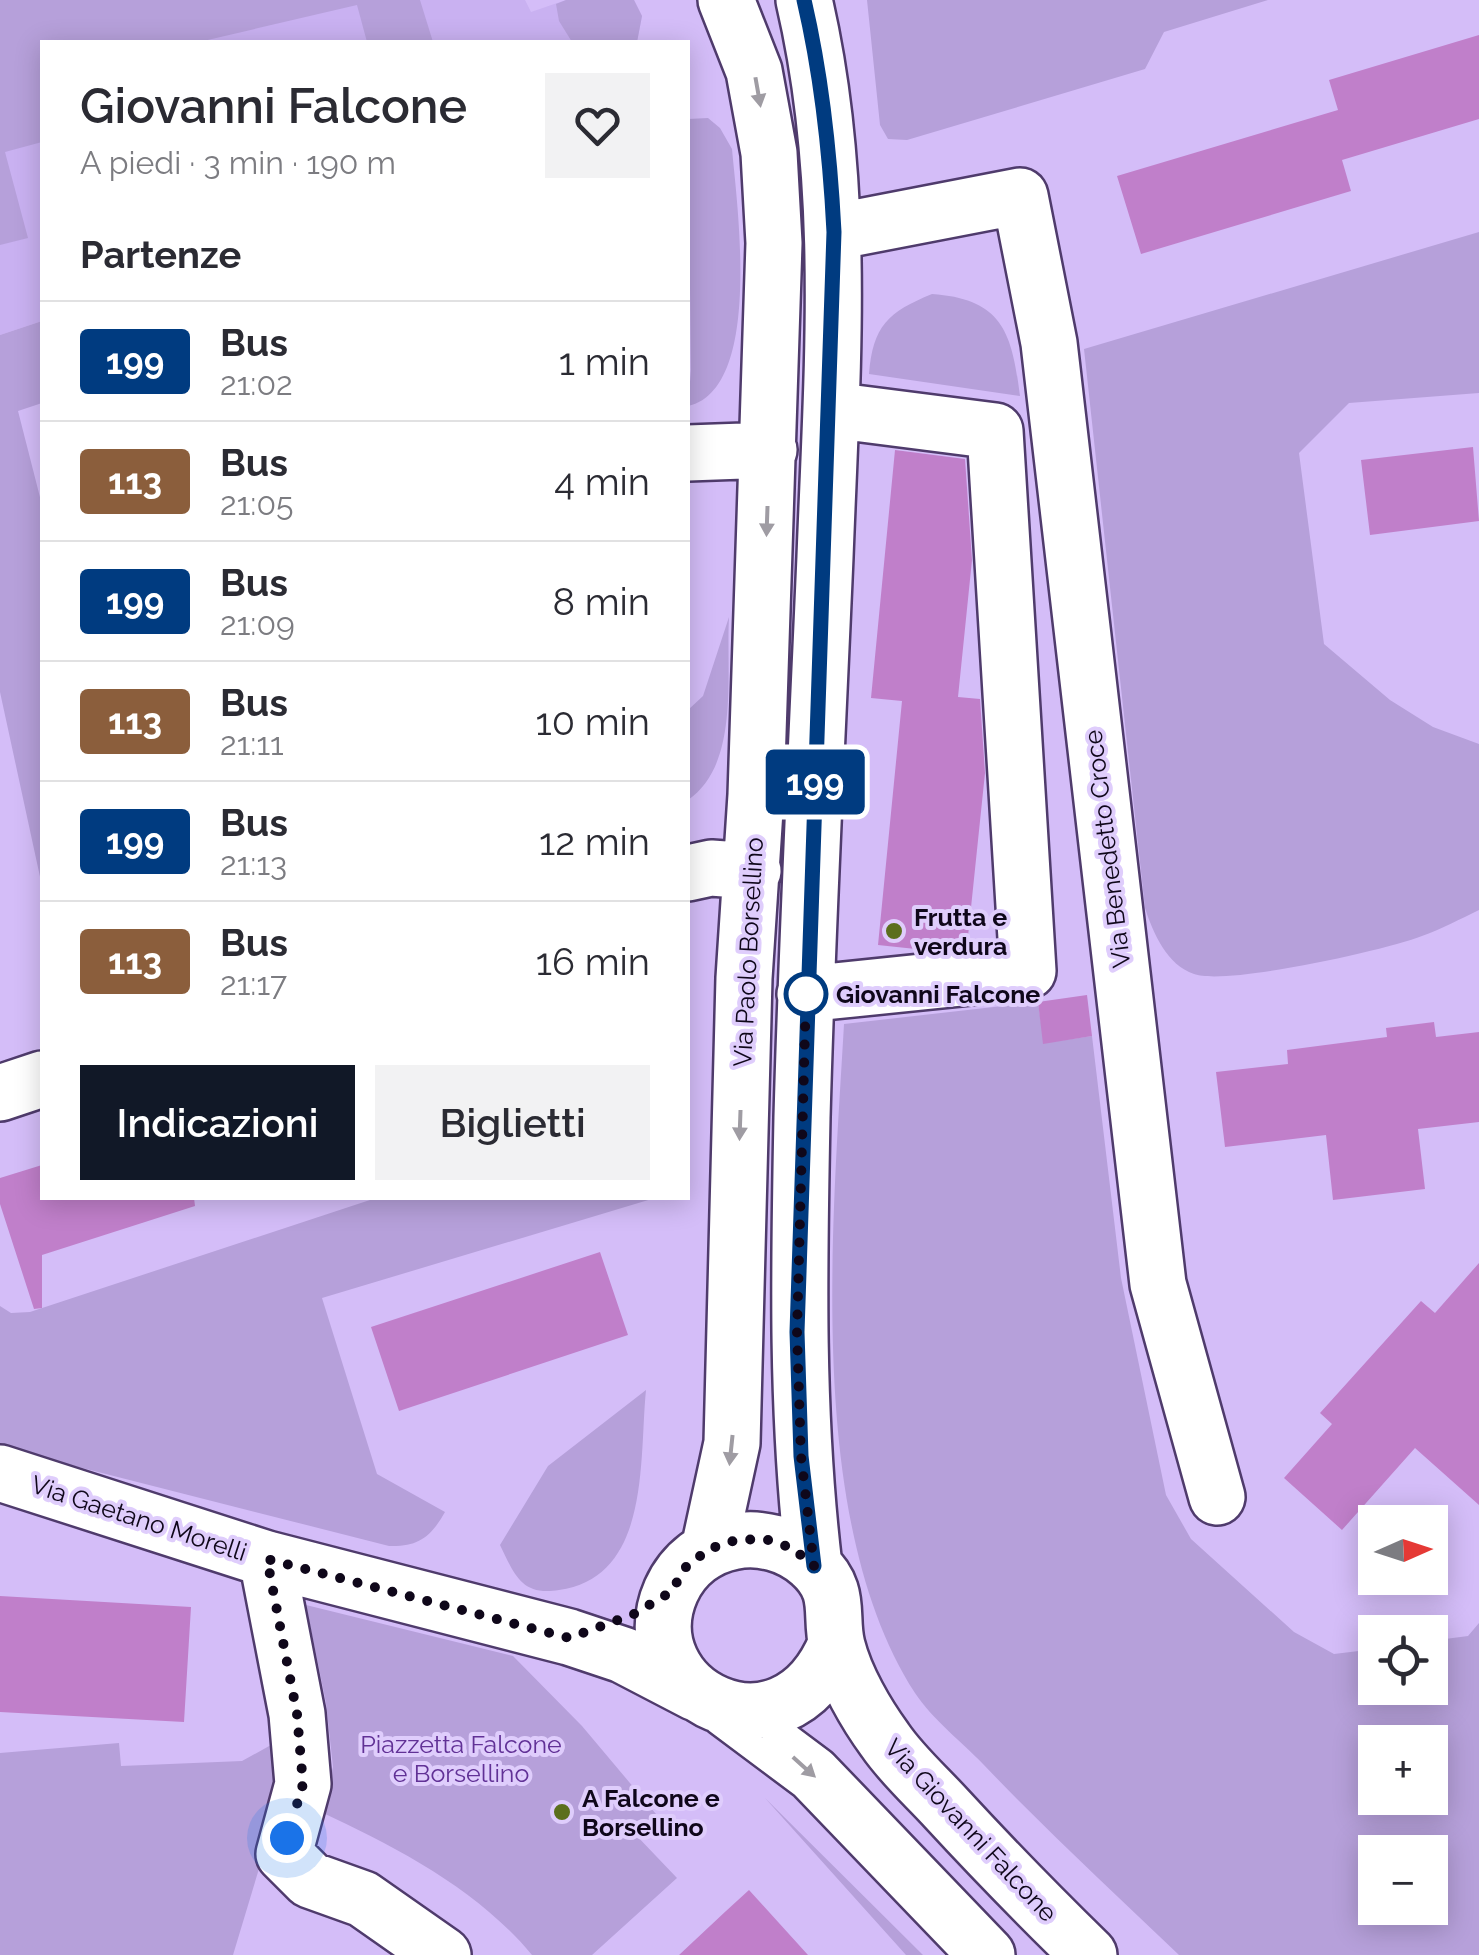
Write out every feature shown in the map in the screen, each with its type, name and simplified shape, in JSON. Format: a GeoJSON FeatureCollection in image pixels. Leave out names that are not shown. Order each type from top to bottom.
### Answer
{"type":"FeatureCollection","features":[{"type":"Feature","properties":{"kind":"street","name":"Via Paolo Borsellino"},"geometry":{"type":"LineString","coordinates":[[709,1549],[732,1444],[744,978],[753,871],[774,243],[769,153],[754,71],[726,0]]}},
{"type":"Feature","properties":{"kind":"street"},"geometry":{"type":"LineString","coordinates":[[804,0],[819,64],[830,146],[834,232],[797,1332],[801,1456],[814,1566]]}},
{"type":"Feature","properties":{"kind":"street","name":"Via Benedetto Croce"},"geometry":{"type":"LineString","coordinates":[[834,232],[1020,196],[1049,342],[1158,1284],[1217,1497]]}},
{"type":"Feature","properties":{"kind":"street"},"geometry":{"type":"LineString","coordinates":[[806,994],[1028,971],[996,431],[831,410]]}},
{"type":"Feature","properties":{"kind":"street"},"geometry":{"type":"LineString","coordinates":[[690,453],[769,450]]}},
{"type":"Feature","properties":{"kind":"street"},"geometry":{"type":"LineString","coordinates":[[690,873],[711,868],[753,871]]}},
{"type":"Feature","properties":{"kind":"street"},"geometry":{"type":"LineString","coordinates":[[0,1093],[40,1080]]}},
{"type":"Feature","properties":{"kind":"street","name":"Via Gaetano Morelli"},"geometry":{"type":"LineString","coordinates":[[0,1473],[267,1559],[623,1655],[713,1702]]}},
{"type":"Feature","properties":{"kind":"street"},"geometry":{"type":"LineString","coordinates":[[713,1702],[754,1712],[782,1707],[807,1692],[825,1671],[836,1644],[834,1602],[814,1566],[792,1548],[765,1539],[736,1540],[709,1549],[686,1567],[671,1592],[664,1620],[667,1649],[680,1675],[713,1702],[812,1774],[987,1955]]}},
{"type":"Feature","properties":{"kind":"street"},"geometry":{"type":"LineString","coordinates":[[267,1559],[297,1714],[303,1784],[284,1854],[310,1880],[363,1899],[443,1955]]}},
{"type":"Feature","properties":{"kind":"street"},"geometry":{"type":"LineString","coordinates":[[569,1638],[634,1614],[671,1592]]}},
{"type":"Feature","properties":{"kind":"street","name":"Via Giovanni Falcone"},"geometry":{"type":"LineString","coordinates":[[836,1644],[886,1742],[1018,1886],[1089,1955]]}},
{"type":"Feature","properties":{"kind":"shaded area"},"geometry":{"type":"Polygon","coordinates":[[[0,0],[525,0],[531,12],[566,0],[634,0],[642,16],[637,40],[40,40],[40,322],[0,335],[0,0]]]}},
{"type":"Feature","properties":{"kind":"green space"},"geometry":{"type":"Polygon","coordinates":[[[0,0],[420,0],[432,40],[366,40],[357,5],[208,40],[40,40],[40,143],[5,152],[28,238],[0,245],[0,0]]]}},
{"type":"Feature","properties":{"kind":"green space"},"geometry":{"type":"Polygon","coordinates":[[[566,0],[634,0],[642,16],[637,40],[571,40],[559,21],[556,4],[566,0]]]}},
{"type":"Feature","properties":{"kind":"green space"},"geometry":{"type":"Polygon","coordinates":[[[867,0],[1268,0],[1164,32],[1145,69],[907,140],[888,139],[880,125],[867,0]]]}},
{"type":"Feature","properties":{"kind":"green space"},"geometry":{"type":"Polygon","coordinates":[[[708,118],[720,128],[732,149],[740,292],[727,367],[712,392],[690,405],[691,370],[690,119],[708,118]]]}},
{"type":"Feature","properties":{"kind":"green space"},"geometry":{"type":"Polygon","coordinates":[[[1479,232],[1479,393],[1349,403],[1299,453],[1324,644],[1390,700],[1433,727],[1479,744],[1479,910],[1422,936],[1376,950],[1271,971],[1194,974],[1169,956],[1145,908],[1084,349],[1479,232]]]}},
{"type":"Feature","properties":{"kind":"green space"},"geometry":{"type":"Polygon","coordinates":[[[932,294],[975,303],[1000,323],[1013,354],[1020,396],[869,374],[874,344],[886,323],[904,307],[932,294]]]}},
{"type":"Feature","properties":{"kind":"green space"},"geometry":{"type":"Polygon","coordinates":[[[40,322],[40,404],[18,411],[40,497],[40,877],[0,692],[0,335],[40,322]]]}},
{"type":"Feature","properties":{"kind":"green space"},"geometry":{"type":"Polygon","coordinates":[[[729,617],[723,742],[705,784],[690,798],[690,708],[703,696],[729,617]]]}},
{"type":"Feature","properties":{"kind":"green space"},"geometry":{"type":"Polygon","coordinates":[[[1038,1002],[1044,1043],[1092,1036],[1121,1278],[1166,1495],[1191,1539],[1294,1632],[1334,1654],[1358,1651],[1358,1705],[1448,1705],[1448,1639],[1468,1636],[1479,1623],[1479,1955],[1179,1955],[922,1703],[880,1623],[856,1544],[841,1458],[834,1368],[835,1187],[844,1024],[1038,1002]]]}},
{"type":"Feature","properties":{"kind":"green space"},"geometry":{"type":"Polygon","coordinates":[[[370,1200],[648,1200],[322,1298],[377,1474],[445,1512],[423,1539],[408,1545],[389,1546],[0,1447],[0,1306],[11,1313],[30,1312],[370,1200]]]}},
{"type":"Feature","properties":{"kind":"green space"},"geometry":{"type":"Polygon","coordinates":[[[646,1390],[640,1481],[625,1539],[610,1563],[589,1581],[559,1590],[528,1587],[500,1545],[548,1466],[646,1390]]]}},
{"type":"Feature","properties":{"kind":"green space","name":"Piazzetta Falcone e Borsellino"},"geometry":{"type":"Polygon","coordinates":[[[306,1605],[513,1656],[582,1726],[656,1814],[635,1834],[677,1878],[592,1955],[532,1955],[487,1910],[435,1872],[321,1812],[333,1767],[326,1703],[306,1605]]]}},
{"type":"Feature","properties":{"kind":"green space"},"geometry":{"type":"Polygon","coordinates":[[[119,1743],[121,1766],[242,1761],[271,1745],[283,1789],[233,1955],[0,1955],[0,1753],[119,1743]]]}},
{"type":"Feature","properties":{"kind":"green space"},"geometry":{"type":"Polygon","coordinates":[[[765,1798],[923,1955],[906,1955],[765,1798]]]}},
{"type":"Feature","properties":{"kind":"building"},"geometry":{"type":"Polygon","coordinates":[[[1479,35],[1479,119],[1342,160],[1351,191],[1141,254],[1117,176],[1338,110],[1329,80],[1479,35]]]}},
{"type":"Feature","properties":{"kind":"building"},"geometry":{"type":"Polygon","coordinates":[[[1473,447],[1479,521],[1370,535],[1361,460],[1473,447]]]}},
{"type":"Feature","properties":{"kind":"building"},"geometry":{"type":"Polygon","coordinates":[[[895,450],[965,459],[972,560],[958,697],[980,699],[985,773],[967,946],[925,950],[878,945],[902,701],[871,698],[895,450]]]}},
{"type":"Feature","properties":{"kind":"building"},"geometry":{"type":"Polygon","coordinates":[[[1087,995],[1092,1036],[1043,1044],[1038,1002],[1087,995]]]}},
{"type":"Feature","properties":{"kind":"building"},"geometry":{"type":"Polygon","coordinates":[[[1434,1022],[1436,1037],[1479,1032],[1479,1122],[1418,1129],[1425,1189],[1333,1200],[1326,1135],[1225,1147],[1216,1072],[1288,1064],[1287,1050],[1387,1037],[1386,1028],[1434,1022]]]}},
{"type":"Feature","properties":{"kind":"building"},"geometry":{"type":"Polygon","coordinates":[[[40,1166],[40,1200],[194,1200],[195,1206],[42,1255],[42,1308],[34,1309],[0,1204],[0,1178],[40,1166]]]}},
{"type":"Feature","properties":{"kind":"building"},"geometry":{"type":"Polygon","coordinates":[[[600,1252],[628,1335],[399,1411],[371,1327],[600,1252]]]}},
{"type":"Feature","properties":{"kind":"building"},"geometry":{"type":"Polygon","coordinates":[[[1479,1263],[1479,1505],[1415,1448],[1364,1505],[1358,1505],[1358,1512],[1342,1530],[1284,1478],[1332,1424],[1320,1413],[1421,1301],[1435,1313],[1479,1263]]]}},
{"type":"Feature","properties":{"kind":"building"},"geometry":{"type":"Polygon","coordinates":[[[0,1596],[191,1607],[184,1722],[0,1712],[0,1596]]]}},
{"type":"Feature","properties":{"kind":"building"},"geometry":{"type":"Polygon","coordinates":[[[749,1890],[808,1955],[679,1955],[726,1911],[749,1890]]]}},
{"type":"Feature","properties":{"kind":"bus line","name":"199"},"geometry":{"type":"LineString","coordinates":[[804,0],[819,64],[830,146],[835,309],[806,994],[797,1332],[801,1456],[814,1566]]}},
{"type":"Feature","properties":{"kind":"place","name":"Frutta e verdura"},"geometry":{"type":"Point","coordinates":[894,931]}},
{"type":"Feature","properties":{"kind":"place","name":"Giovanni Falcone"},"geometry":{"type":"Point","coordinates":[806,994]}},
{"type":"Feature","properties":{"kind":"place","name":"A Falcone e Borsellino"},"geometry":{"type":"Point","coordinates":[562,1812]}},
{"type":"Feature","properties":{"kind":"route"},"geometry":{"type":"LineString","coordinates":[[287,1838],[303,1784],[297,1714],[267,1559],[569,1638],[634,1614],[671,1592],[686,1567],[709,1549],[736,1540],[765,1539],[792,1548],[814,1566],[801,1456],[797,1332],[806,994]]}}]}
